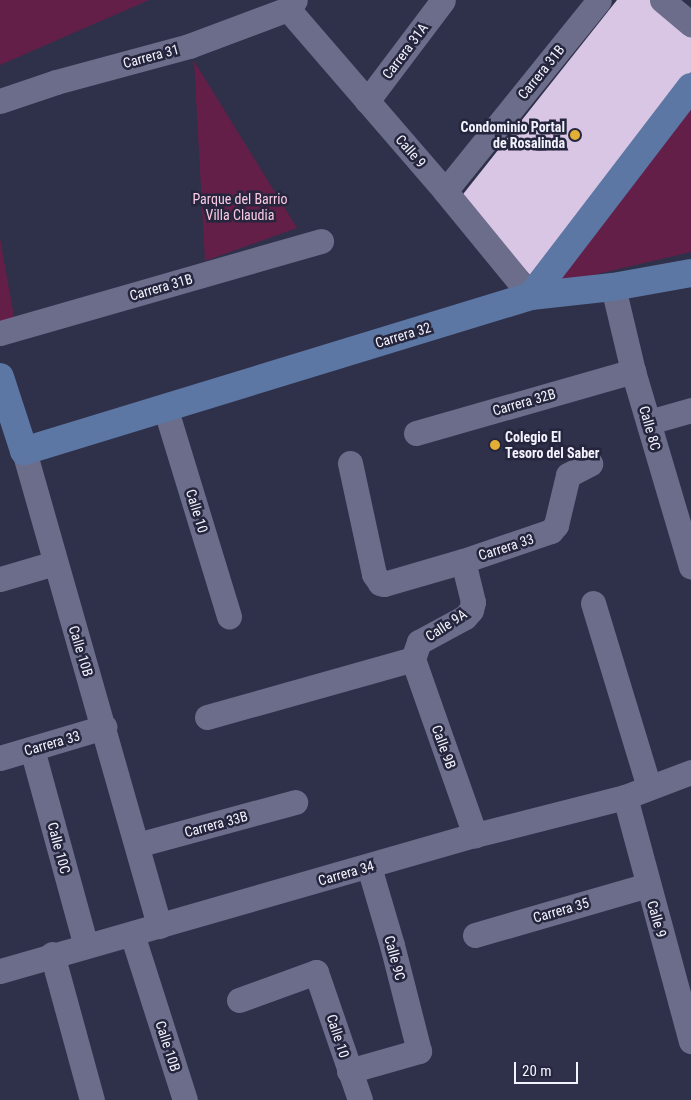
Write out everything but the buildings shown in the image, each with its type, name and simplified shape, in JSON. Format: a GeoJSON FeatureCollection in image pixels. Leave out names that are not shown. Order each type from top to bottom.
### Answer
{"type":"FeatureCollection","features":[{"type":"Feature","properties":{"kind":"street","name":"Carrera 31A"},"geometry":{"type":"LineString","coordinates":[[367,101],[443,0]]}},
{"type":"Feature","properties":{"kind":"street","name":"Carrera 31B"},"geometry":{"type":"LineString","coordinates":[[445,191],[599,0]]}},
{"type":"Feature","properties":{"kind":"street"},"geometry":{"type":"LineString","coordinates":[[662,0],[691,24]]}},
{"type":"Feature","properties":{"kind":"street","name":"Calle 9"},"geometry":{"type":"LineString","coordinates":[[292,4],[367,101],[445,191],[531,296]]}},
{"type":"Feature","properties":{"kind":"street","name":"Carrera 31"},"geometry":{"type":"LineString","coordinates":[[0,101],[56,82],[189,46],[292,4]]}},
{"type":"Feature","properties":{"kind":"street"},"geometry":{"type":"LineString","coordinates":[[531,296],[691,87]]}},
{"type":"Feature","properties":{"kind":"street","name":"Carrera 31B"},"geometry":{"type":"LineString","coordinates":[[0,333],[321,241]]}},
{"type":"Feature","properties":{"kind":"street"},"geometry":{"type":"LineString","coordinates":[[531,296],[613,287],[691,272]]}},
{"type":"Feature","properties":{"kind":"street","name":"Calle 8C"},"geometry":{"type":"LineString","coordinates":[[613,287],[633,371],[650,422],[691,567]]}},
{"type":"Feature","properties":{"kind":"street","name":"Carrera 32"},"geometry":{"type":"LineString","coordinates":[[24,451],[531,296]]}},
{"type":"Feature","properties":{"kind":"street","name":"Carrera 32B"},"geometry":{"type":"LineString","coordinates":[[416,433],[633,371]]}},
{"type":"Feature","properties":{"kind":"street","name":"Calle 10B"},"geometry":{"type":"LineString","coordinates":[[0,377],[24,451],[54,563],[104,728],[160,926]]}},
{"type":"Feature","properties":{"kind":"street","name":"Calle 10"},"geometry":{"type":"LineString","coordinates":[[165,407],[229,616]]}},
{"type":"Feature","properties":{"kind":"street"},"geometry":{"type":"LineString","coordinates":[[650,422],[691,410]]}},
{"type":"Feature","properties":{"kind":"street","name":"Carrera 33"},"geometry":{"type":"LineString","coordinates":[[350,463],[374,574],[380,583],[384,584],[463,561],[551,531],[556,525],[568,475],[590,464]]}},
{"type":"Feature","properties":{"kind":"street","name":"Calle 9A"},"geometry":{"type":"LineString","coordinates":[[413,659],[420,642],[465,617],[471,610],[473,602],[463,561]]}},
{"type":"Feature","properties":{"kind":"street"},"geometry":{"type":"LineString","coordinates":[[0,579],[54,563]]}},
{"type":"Feature","properties":{"kind":"street"},"geometry":{"type":"LineString","coordinates":[[593,603],[649,787]]}},
{"type":"Feature","properties":{"kind":"street"},"geometry":{"type":"LineString","coordinates":[[207,717],[413,659]]}},
{"type":"Feature","properties":{"kind":"street","name":"Calle 9B"},"geometry":{"type":"LineString","coordinates":[[413,659],[476,834]]}},
{"type":"Feature","properties":{"kind":"street","name":"Carrera 33"},"geometry":{"type":"LineString","coordinates":[[0,758],[104,728]]}},
{"type":"Feature","properties":{"kind":"street","name":"Calle 10C"},"geometry":{"type":"LineString","coordinates":[[32,749],[86,946]]}},
{"type":"Feature","properties":{"kind":"street","name":"Carrera 34"},"geometry":{"type":"LineString","coordinates":[[0,971],[52,954],[132,934],[476,834],[625,797],[691,772]]}},
{"type":"Feature","properties":{"kind":"street","name":"Calle 9"},"geometry":{"type":"LineString","coordinates":[[625,797],[648,885],[685,998],[691,1041]]}},
{"type":"Feature","properties":{"kind":"street","name":"Carrera 33B"},"geometry":{"type":"LineString","coordinates":[[137,845],[295,802]]}},
{"type":"Feature","properties":{"kind":"street","name":"Calle 9C"},"geometry":{"type":"LineString","coordinates":[[349,1071],[419,1051],[392,945],[369,866]]}},
{"type":"Feature","properties":{"kind":"street","name":"Carrera 35"},"geometry":{"type":"LineString","coordinates":[[475,935],[648,885]]}},
{"type":"Feature","properties":{"kind":"street","name":"Calle 10B"},"geometry":{"type":"LineString","coordinates":[[132,934],[185,1100]]}},
{"type":"Feature","properties":{"kind":"street"},"geometry":{"type":"LineString","coordinates":[[52,954],[92,1100]]}},
{"type":"Feature","properties":{"kind":"street","name":"Calle 10"},"geometry":{"type":"LineString","coordinates":[[240,1000],[316,972],[360,1100]]}},
{"type":"Feature","properties":{"kind":"green space"},"geometry":{"type":"Polygon","coordinates":[[[0,0],[149,0],[0,65],[0,0]]]}},
{"type":"Feature","properties":{"kind":"green space","name":"Parque del Barrio Villa Claudia"},"geometry":{"type":"Polygon","coordinates":[[[194,61],[297,228],[205,261],[194,61]]]}},
{"type":"Feature","properties":{"kind":"green space"},"geometry":{"type":"Polygon","coordinates":[[[691,108],[691,252],[555,284],[691,108]]]}},
{"type":"Feature","properties":{"kind":"green space"},"geometry":{"type":"Polygon","coordinates":[[[0,238],[16,328],[0,331],[0,238]]]}},
{"type":"Feature","properties":{"kind":"place","name":"Condominio Portal de Rosalinda"},"geometry":{"type":"Point","coordinates":[575,135]}},
{"type":"Feature","properties":{"kind":"place","name":"Colegio El Tesoro del Saber"},"geometry":{"type":"Point","coordinates":[495,445]}}]}
